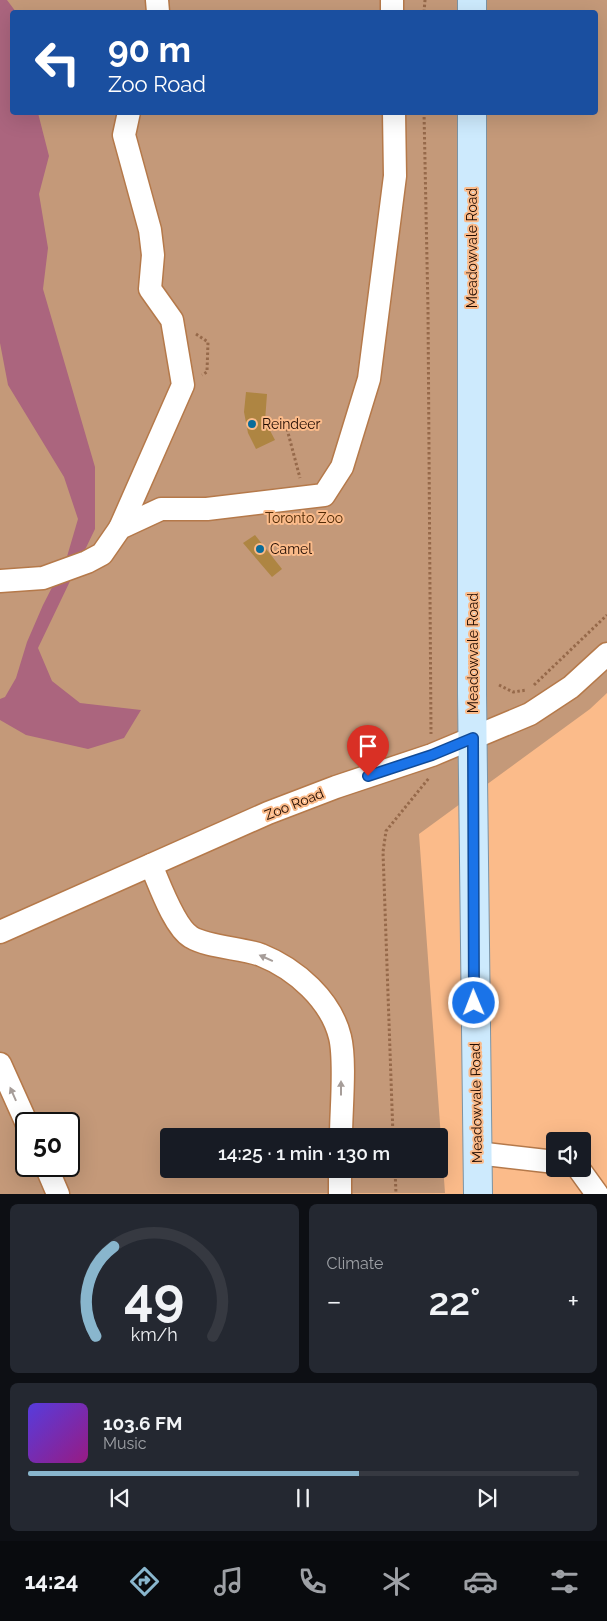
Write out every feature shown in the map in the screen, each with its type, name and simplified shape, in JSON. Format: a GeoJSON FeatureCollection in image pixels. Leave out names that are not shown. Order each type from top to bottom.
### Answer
{"type":"FeatureCollection","features":[{"type":"Feature","properties":{"kind":"main road","name":"Meadowvale Road"},"geometry":{"type":"LineString","coordinates":[[472,115],[473,738],[478,1194]]}},
{"type":"Feature","properties":{"kind":"street"},"geometry":{"type":"LineString","coordinates":[[0,581],[43,578],[88,562],[102,554],[120,528],[183,385],[172,320],[150,289],[153,255],[150,230],[124,135],[127,115]]}},
{"type":"Feature","properties":{"kind":"street"},"geometry":{"type":"LineString","coordinates":[[120,528],[161,509],[207,509],[324,495],[342,467],[369,380],[395,176],[394,115]]}},
{"type":"Feature","properties":{"kind":"street","name":"Zoo Road"},"geometry":{"type":"LineString","coordinates":[[0,932],[277,810],[336,787],[432,755],[530,714],[571,687],[607,654]]}},
{"type":"Feature","properties":{"kind":"street"},"geometry":{"type":"LineString","coordinates":[[151,865],[174,916],[191,937],[250,951],[272,960],[300,978],[326,1006],[340,1038],[341,1128]]}},
{"type":"Feature","properties":{"kind":"street"},"geometry":{"type":"LineString","coordinates":[[0,1064],[22,1112]]}},
{"type":"Feature","properties":{"kind":"street"},"geometry":{"type":"LineString","coordinates":[[477,1153],[546,1161]]}},
{"type":"Feature","properties":{"kind":"street"},"geometry":{"type":"LineString","coordinates":[[51,1177],[58,1194]]}},
{"type":"Feature","properties":{"kind":"street"},"geometry":{"type":"LineString","coordinates":[[585,1177],[597,1194]]}},
{"type":"Feature","properties":{"kind":"street"},"geometry":{"type":"LineString","coordinates":[[340,1178],[340,1194]]}},
{"type":"Feature","properties":{"kind":"path"},"geometry":{"type":"LineString","coordinates":[[424,115],[428,310],[430,726]]}},
{"type":"Feature","properties":{"kind":"path"},"geometry":{"type":"LineString","coordinates":[[287,429],[305,498]]}},
{"type":"Feature","properties":{"kind":"path"},"geometry":{"type":"LineString","coordinates":[[499,685],[513,692],[529,690],[607,615]]}},
{"type":"Feature","properties":{"kind":"path"},"geometry":{"type":"LineString","coordinates":[[393,1128],[384,845],[386,831],[429,780]]}},
{"type":"Feature","properties":{"kind":"path"},"geometry":{"type":"LineString","coordinates":[[395,1178],[396,1194]]}},
{"type":"Feature","properties":{"kind":"green space","name":"Toronto Zoo"},"geometry":{"type":"Polygon","coordinates":[[[0,0],[607,0],[607,693],[590,709],[419,834],[440,1128],[160,1128],[160,1178],[444,1178],[445,1193],[0,1194],[0,0]]]}},
{"type":"Feature","properties":{"kind":"shaded area"},"geometry":{"type":"Polygon","coordinates":[[[0,0],[7,0],[14,10],[10,10],[10,115],[39,115],[49,156],[39,194],[48,248],[43,289],[95,467],[95,529],[38,648],[52,681],[80,703],[141,710],[124,738],[88,749],[26,735],[0,720],[0,699],[5,697],[16,678],[27,642],[66,560],[78,519],[64,477],[8,385],[0,343],[0,0]]]}},
{"type":"Feature","properties":{"kind":"building","name":"Reindeer"},"geometry":{"type":"Polygon","coordinates":[[[246,392],[267,394],[265,421],[275,440],[256,449],[248,433],[244,412],[246,392]]]}},
{"type":"Feature","properties":{"kind":"building"},"geometry":{"type":"Polygon","coordinates":[[[255,535],[282,569],[272,577],[243,543],[255,535]]]}},
{"type":"Feature","properties":{"kind":"place","name":"Reindeer"},"geometry":{"type":"Point","coordinates":[252,424]}},
{"type":"Feature","properties":{"kind":"place","name":"Camel"},"geometry":{"type":"Point","coordinates":[260,549]}},
{"type":"Feature","properties":{"kind":"route"},"geometry":{"type":"LineString","coordinates":[[368,776],[432,755],[473,738],[474,1003]]}}]}
